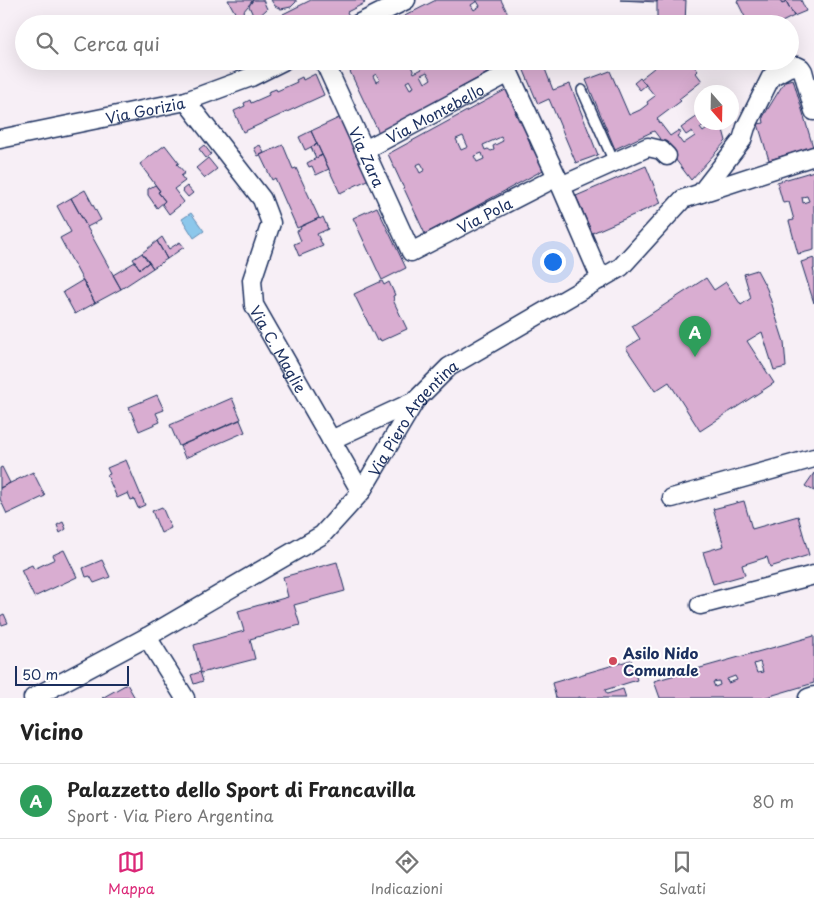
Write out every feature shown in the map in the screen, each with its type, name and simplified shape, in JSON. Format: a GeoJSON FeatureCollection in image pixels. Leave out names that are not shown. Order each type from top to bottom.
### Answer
{"type":"FeatureCollection","features":[{"type":"Feature","properties":{"kind":"street"},"geometry":{"type":"LineString","coordinates":[[374,15],[400,1]]}},
{"type":"Feature","properties":{"kind":"street"},"geometry":{"type":"LineString","coordinates":[[799,67],[803,71],[814,111]]}},
{"type":"Feature","properties":{"kind":"street","name":"Via Gorizia"},"geometry":{"type":"LineString","coordinates":[[0,139],[186,101],[265,70]]}},
{"type":"Feature","properties":{"kind":"street","name":"Via Zara"},"geometry":{"type":"LineString","coordinates":[[328,70],[411,252]]}},
{"type":"Feature","properties":{"kind":"street"},"geometry":{"type":"LineString","coordinates":[[701,193],[742,140],[746,126],[771,77],[785,70]]}},
{"type":"Feature","properties":{"kind":"street","name":"Via Montebello"},"geometry":{"type":"LineString","coordinates":[[366,150],[509,73],[559,182]]}},
{"type":"Feature","properties":{"kind":"street","name":"Via C. Maglie"},"geometry":{"type":"LineString","coordinates":[[186,101],[262,199],[271,223],[252,280],[254,305],[361,492]]}},
{"type":"Feature","properties":{"kind":"street","name":"Via Pola"},"geometry":{"type":"LineString","coordinates":[[411,252],[559,182],[614,162],[648,147],[661,150],[666,156]]}},
{"type":"Feature","properties":{"kind":"street"},"geometry":{"type":"LineString","coordinates":[[701,193],[814,156]]}},
{"type":"Feature","properties":{"kind":"street"},"geometry":{"type":"LineString","coordinates":[[559,182],[601,279]]}},
{"type":"Feature","properties":{"kind":"street","name":"Via Piero Argentina"},"geometry":{"type":"LineString","coordinates":[[33,698],[147,637],[322,535],[361,492],[415,401],[450,367],[621,267],[683,199],[701,193]]}},
{"type":"Feature","properties":{"kind":"street"},"geometry":{"type":"LineString","coordinates":[[331,440],[415,401]]}},
{"type":"Feature","properties":{"kind":"street"},"geometry":{"type":"LineString","coordinates":[[672,498],[814,458]]}},
{"type":"Feature","properties":{"kind":"street"},"geometry":{"type":"LineString","coordinates":[[700,606],[814,575]]}},
{"type":"Feature","properties":{"kind":"street"},"geometry":{"type":"LineString","coordinates":[[147,637],[185,698]]}},
{"type":"Feature","properties":{"kind":"street"},"geometry":{"type":"LineString","coordinates":[[808,698],[814,696]]}},
{"type":"Feature","properties":{"kind":"lane"},"geometry":{"type":"LineString","coordinates":[[582,90],[614,162]]}},
{"type":"Feature","properties":{"kind":"water"},"geometry":{"type":"Polygon","coordinates":[[[191,213],[204,231],[194,238],[182,219],[191,213]]]}},
{"type":"Feature","properties":{"kind":"building"},"geometry":{"type":"Polygon","coordinates":[[[228,0],[253,0],[240,15],[236,15],[228,0]]]}},
{"type":"Feature","properties":{"kind":"building"},"geometry":{"type":"Polygon","coordinates":[[[253,0],[263,0],[267,9],[260,15],[253,15],[249,6],[253,0]]]}},
{"type":"Feature","properties":{"kind":"building"},"geometry":{"type":"Polygon","coordinates":[[[271,0],[296,0],[296,2],[291,7],[281,9],[275,6],[271,0]]]}},
{"type":"Feature","properties":{"kind":"building"},"geometry":{"type":"Polygon","coordinates":[[[311,0],[363,0],[365,3],[347,12],[348,15],[283,14],[311,0]]]}},
{"type":"Feature","properties":{"kind":"building"},"geometry":{"type":"Polygon","coordinates":[[[436,0],[501,0],[508,15],[407,15],[436,0]],[[477,1],[471,5],[474,10],[480,6],[477,1]]]}},
{"type":"Feature","properties":{"kind":"building"},"geometry":{"type":"Polygon","coordinates":[[[620,0],[657,0],[657,2],[620,0]]]}},
{"type":"Feature","properties":{"kind":"building"},"geometry":{"type":"Polygon","coordinates":[[[657,0],[686,0],[685,15],[657,15],[657,0]]]}},
{"type":"Feature","properties":{"kind":"building"},"geometry":{"type":"Polygon","coordinates":[[[780,0],[782,4],[786,1],[793,15],[744,15],[737,1],[780,0]]]}},
{"type":"Feature","properties":{"kind":"building"},"geometry":{"type":"Polygon","coordinates":[[[780,0],[801,0],[806,11],[793,15],[786,1],[782,4],[780,0]]]}},
{"type":"Feature","properties":{"kind":"building"},"geometry":{"type":"Polygon","coordinates":[[[349,70],[413,70],[414,73],[420,70],[493,70],[379,133],[349,70]],[[427,72],[421,75],[425,83],[431,79],[427,72]],[[376,74],[373,76],[376,82],[380,80],[376,74]],[[410,80],[406,82],[410,89],[414,87],[410,80]]]}},
{"type":"Feature","properties":{"kind":"building"},"geometry":{"type":"Polygon","coordinates":[[[524,70],[545,70],[553,90],[570,84],[598,155],[576,163],[549,99],[538,104],[524,70]]]}},
{"type":"Feature","properties":{"kind":"building"},"geometry":{"type":"Polygon","coordinates":[[[651,70],[698,71],[696,73],[702,81],[694,85],[694,87],[679,99],[681,101],[657,119],[670,136],[679,130],[681,133],[677,136],[683,144],[695,136],[692,131],[686,135],[681,128],[694,119],[694,130],[702,130],[703,132],[706,130],[723,130],[726,141],[691,180],[654,131],[615,149],[586,80],[610,71],[629,115],[640,110],[655,96],[641,79],[651,70]]]}},
{"type":"Feature","properties":{"kind":"building"},"geometry":{"type":"Polygon","coordinates":[[[315,74],[324,95],[243,132],[234,111],[245,106],[244,103],[250,100],[251,103],[269,95],[268,92],[276,89],[277,91],[297,82],[296,80],[302,77],[303,80],[315,74]]]}},
{"type":"Feature","properties":{"kind":"building"},"geometry":{"type":"Polygon","coordinates":[[[640,78],[646,85],[640,90],[634,83],[640,78]]]}},
{"type":"Feature","properties":{"kind":"building"},"geometry":{"type":"Polygon","coordinates":[[[793,79],[813,147],[769,160],[758,124],[764,123],[763,117],[785,81],[793,79]]]}},
{"type":"Feature","properties":{"kind":"building"},"geometry":{"type":"Polygon","coordinates":[[[509,88],[519,110],[515,112],[519,121],[524,119],[533,139],[529,141],[532,150],[537,148],[547,168],[425,234],[388,154],[509,88]],[[463,136],[456,139],[461,150],[468,147],[463,136]],[[501,137],[483,145],[485,150],[491,151],[494,150],[493,146],[503,141],[501,137]],[[482,153],[474,156],[477,162],[484,159],[482,153]],[[421,163],[416,165],[420,173],[425,170],[421,163]]]}},
{"type":"Feature","properties":{"kind":"building"},"geometry":{"type":"Polygon","coordinates":[[[341,117],[369,179],[340,193],[311,131],[341,117]]]}},
{"type":"Feature","properties":{"kind":"building"},"geometry":{"type":"Polygon","coordinates":[[[311,131],[317,144],[305,150],[299,137],[311,131]]]}},
{"type":"Feature","properties":{"kind":"building"},"geometry":{"type":"Polygon","coordinates":[[[317,144],[322,155],[316,158],[311,147],[317,144]]]}},
{"type":"Feature","properties":{"kind":"building"},"geometry":{"type":"Polygon","coordinates":[[[165,145],[185,173],[181,176],[185,181],[174,189],[184,202],[169,214],[162,204],[165,201],[158,192],[160,191],[140,164],[165,145]]]}},
{"type":"Feature","properties":{"kind":"building"},"geometry":{"type":"Polygon","coordinates":[[[204,145],[211,154],[206,158],[199,149],[204,145]]]}},
{"type":"Feature","properties":{"kind":"building"},"geometry":{"type":"Polygon","coordinates":[[[260,145],[264,153],[258,156],[254,148],[260,145]]]}},
{"type":"Feature","properties":{"kind":"building"},"geometry":{"type":"Polygon","coordinates":[[[283,145],[293,169],[296,168],[319,218],[297,228],[275,178],[272,180],[260,155],[283,145]]]}},
{"type":"Feature","properties":{"kind":"building"},"geometry":{"type":"Polygon","coordinates":[[[322,155],[329,169],[316,175],[312,166],[309,167],[307,163],[322,155]]]}},
{"type":"Feature","properties":{"kind":"building"},"geometry":{"type":"Polygon","coordinates":[[[208,158],[217,169],[205,178],[196,168],[208,158]]]}},
{"type":"Feature","properties":{"kind":"building"},"geometry":{"type":"Polygon","coordinates":[[[646,166],[661,203],[592,233],[576,196],[646,166]]]}},
{"type":"Feature","properties":{"kind":"building"},"geometry":{"type":"Polygon","coordinates":[[[814,171],[814,250],[798,254],[789,221],[794,220],[789,202],[783,203],[777,182],[814,171]],[[807,196],[802,197],[803,203],[809,201],[807,196]]]}},
{"type":"Feature","properties":{"kind":"building"},"geometry":{"type":"Polygon","coordinates":[[[155,185],[165,201],[157,208],[148,195],[148,189],[155,185]]]}},
{"type":"Feature","properties":{"kind":"building"},"geometry":{"type":"Polygon","coordinates":[[[187,186],[193,193],[188,197],[182,190],[187,186]]]}},
{"type":"Feature","properties":{"kind":"building"},"geometry":{"type":"Polygon","coordinates":[[[85,190],[101,220],[87,227],[71,198],[85,190]]]}},
{"type":"Feature","properties":{"kind":"building"},"geometry":{"type":"Polygon","coordinates":[[[71,198],[121,289],[95,303],[60,238],[71,232],[57,206],[71,198]]]}},
{"type":"Feature","properties":{"kind":"building"},"geometry":{"type":"Polygon","coordinates":[[[377,207],[406,268],[382,280],[353,218],[377,207]]]}},
{"type":"Feature","properties":{"kind":"building"},"geometry":{"type":"Polygon","coordinates":[[[323,217],[328,229],[317,234],[323,246],[299,256],[294,244],[301,241],[297,231],[301,229],[300,227],[323,217]]]}},
{"type":"Feature","properties":{"kind":"building"},"geometry":{"type":"Polygon","coordinates":[[[162,237],[169,249],[180,242],[184,247],[167,259],[157,241],[162,237]]]}},
{"type":"Feature","properties":{"kind":"building"},"geometry":{"type":"Polygon","coordinates":[[[157,241],[167,259],[153,268],[142,253],[157,241]]]}},
{"type":"Feature","properties":{"kind":"building"},"geometry":{"type":"Polygon","coordinates":[[[142,253],[149,262],[140,269],[133,259],[142,253]]]}},
{"type":"Feature","properties":{"kind":"building"},"geometry":{"type":"Polygon","coordinates":[[[814,258],[813,269],[814,303],[801,262],[814,258]]]}},
{"type":"Feature","properties":{"kind":"building"},"geometry":{"type":"Polygon","coordinates":[[[135,262],[140,269],[149,262],[153,268],[121,289],[113,275],[135,262]]]}},
{"type":"Feature","properties":{"kind":"building"},"geometry":{"type":"Polygon","coordinates":[[[757,270],[767,289],[784,342],[786,367],[774,370],[762,332],[747,341],[774,383],[700,431],[669,382],[655,391],[626,348],[640,339],[632,326],[706,278],[714,290],[726,282],[741,305],[751,298],[744,274],[757,270]]]}},
{"type":"Feature","properties":{"kind":"building"},"geometry":{"type":"Polygon","coordinates":[[[83,280],[95,303],[75,314],[63,292],[83,280]]]}},
{"type":"Feature","properties":{"kind":"building"},"geometry":{"type":"Polygon","coordinates":[[[382,281],[384,285],[389,282],[395,295],[393,300],[407,329],[377,341],[354,294],[382,281]]]}},
{"type":"Feature","properties":{"kind":"building"},"geometry":{"type":"Polygon","coordinates":[[[157,395],[164,410],[156,413],[160,422],[139,431],[129,407],[157,395]]]}},
{"type":"Feature","properties":{"kind":"building"},"geometry":{"type":"Polygon","coordinates":[[[232,398],[241,419],[179,446],[170,425],[232,398]]]}},
{"type":"Feature","properties":{"kind":"building"},"geometry":{"type":"Polygon","coordinates":[[[240,420],[245,432],[185,458],[180,446],[240,420]]]}},
{"type":"Feature","properties":{"kind":"building"},"geometry":{"type":"Polygon","coordinates":[[[126,460],[145,505],[138,508],[134,499],[131,500],[128,493],[117,498],[107,475],[110,474],[107,468],[126,460]]]}},
{"type":"Feature","properties":{"kind":"building"},"geometry":{"type":"Polygon","coordinates":[[[2,467],[10,483],[0,488],[0,468],[2,467]]]}},
{"type":"Feature","properties":{"kind":"building"},"geometry":{"type":"Polygon","coordinates":[[[33,472],[45,496],[7,514],[0,499],[0,488],[33,472]]]}},
{"type":"Feature","properties":{"kind":"building"},"geometry":{"type":"Polygon","coordinates":[[[814,473],[814,491],[805,486],[814,473]]]}},
{"type":"Feature","properties":{"kind":"building"},"geometry":{"type":"Polygon","coordinates":[[[744,501],[752,529],[798,516],[809,555],[770,567],[767,557],[742,565],[745,575],[713,584],[703,552],[724,546],[713,509],[744,501]]]}},
{"type":"Feature","properties":{"kind":"building"},"geometry":{"type":"Polygon","coordinates":[[[162,507],[171,528],[161,533],[152,511],[162,507]]]}},
{"type":"Feature","properties":{"kind":"building"},"geometry":{"type":"Polygon","coordinates":[[[63,522],[66,529],[60,533],[57,525],[63,522]]]}},
{"type":"Feature","properties":{"kind":"building"},"geometry":{"type":"Polygon","coordinates":[[[64,550],[77,577],[34,597],[21,570],[32,565],[34,569],[55,559],[53,555],[64,550]]]}},
{"type":"Feature","properties":{"kind":"building"},"geometry":{"type":"Polygon","coordinates":[[[102,560],[110,577],[94,583],[90,576],[86,577],[83,568],[102,560]]]}},
{"type":"Feature","properties":{"kind":"building"},"geometry":{"type":"Polygon","coordinates":[[[337,562],[345,591],[294,605],[300,625],[250,639],[255,659],[201,673],[194,645],[244,631],[238,611],[288,597],[283,577],[337,562]]]}},
{"type":"Feature","properties":{"kind":"building"},"geometry":{"type":"Polygon","coordinates":[[[4,614],[8,623],[2,625],[0,616],[4,614]]]}},
{"type":"Feature","properties":{"kind":"building"},"geometry":{"type":"Polygon","coordinates":[[[814,636],[814,683],[763,698],[660,698],[654,681],[814,636]],[[760,662],[754,664],[757,673],[763,672],[760,662]],[[735,676],[727,679],[728,683],[737,680],[735,676]],[[719,681],[713,682],[715,687],[720,685],[719,681]]]}},
{"type":"Feature","properties":{"kind":"building"},"geometry":{"type":"Polygon","coordinates":[[[631,660],[637,680],[605,690],[607,694],[623,689],[626,698],[556,698],[552,683],[631,660]]]}},
{"type":"Feature","properties":{"kind":"building"},"geometry":{"type":"Polygon","coordinates":[[[200,672],[203,681],[194,684],[191,675],[200,672]]]}},
{"type":"Feature","properties":{"kind":"building"},"geometry":{"type":"Polygon","coordinates":[[[127,684],[135,698],[102,698],[127,684]]]}},
{"type":"Feature","properties":{"kind":"place","name":"Palazzetto dello Sport di Francavilla"},"geometry":{"type":"Point","coordinates":[695,357]}},
{"type":"Feature","properties":{"kind":"place","name":"Asilo Nido Comunale"},"geometry":{"type":"Point","coordinates":[613,661]}}]}
